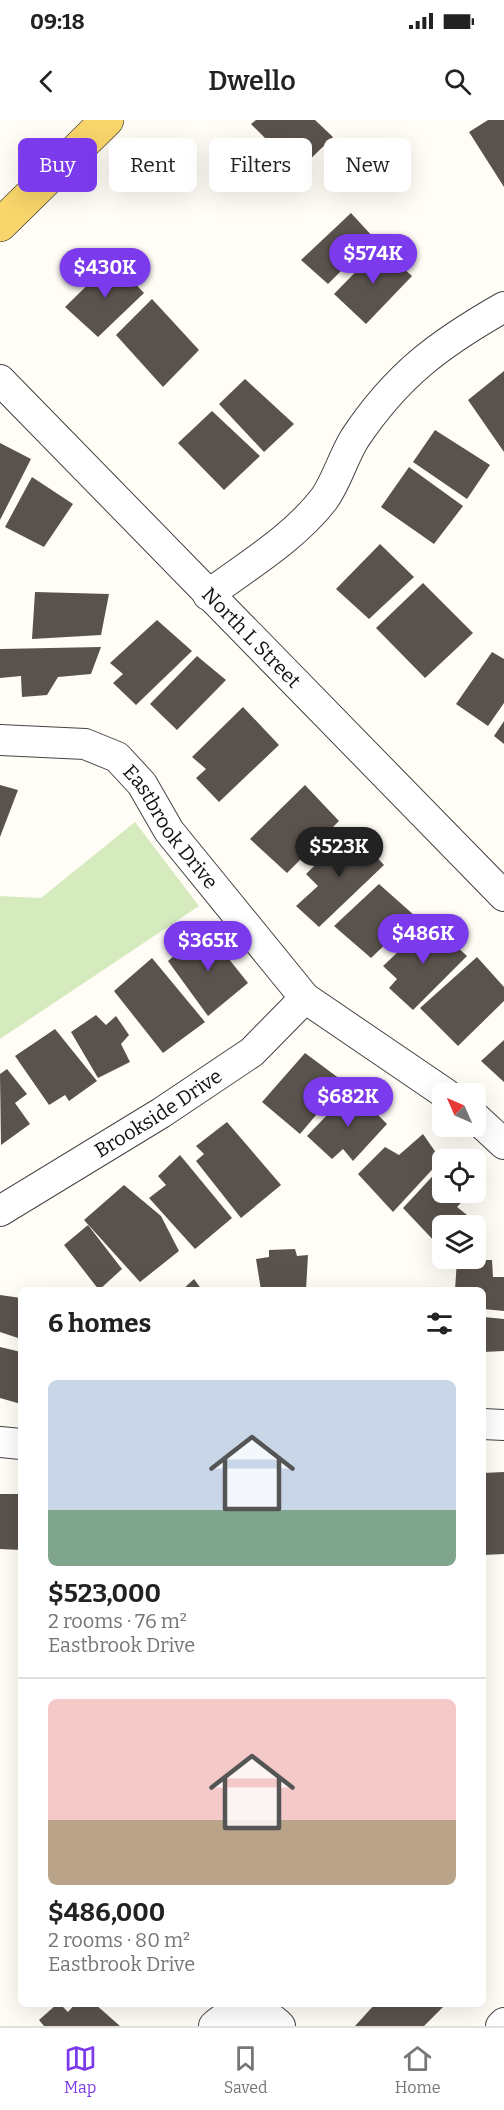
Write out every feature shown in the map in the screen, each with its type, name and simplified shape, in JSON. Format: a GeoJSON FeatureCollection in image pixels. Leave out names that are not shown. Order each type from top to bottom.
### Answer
{"type":"FeatureCollection","features":[{"type":"Feature","properties":{"kind":"main road"},"geometry":{"type":"LineString","coordinates":[[0,225],[107,120]]}},
{"type":"Feature","properties":{"kind":"street"},"geometry":{"type":"LineString","coordinates":[[208,595],[288,535],[324,498],[354,440],[390,390],[435,349],[504,307]]}},
{"type":"Feature","properties":{"kind":"street","name":"North L Street"},"geometry":{"type":"LineString","coordinates":[[0,381],[504,896]]}},
{"type":"Feature","properties":{"kind":"street","name":"Eastbrook Drive"},"geometry":{"type":"LineString","coordinates":[[0,740],[85,744],[117,758],[142,784],[169,831],[305,998],[432,1084]]}},
{"type":"Feature","properties":{"kind":"street","name":"Brookside Drive"},"geometry":{"type":"LineString","coordinates":[[0,1212],[161,1113],[252,1052],[305,998]]}},
{"type":"Feature","properties":{"kind":"street"},"geometry":{"type":"LineString","coordinates":[[486,1127],[504,1144]]}},
{"type":"Feature","properties":{"kind":"street"},"geometry":{"type":"LineString","coordinates":[[486,1424],[504,1425]]}},
{"type":"Feature","properties":{"kind":"street"},"geometry":{"type":"LineString","coordinates":[[0,1442],[18,1444]]}},
{"type":"Feature","properties":{"kind":"street"},"geometry":{"type":"LineString","coordinates":[[214,2026],[226,2015],[241,2011],[272,2020]]}},
{"type":"Feature","properties":{"kind":"street"},"geometry":{"type":"LineString","coordinates":[[501,2026],[504,2023]]}},
{"type":"Feature","properties":{"kind":"green space"},"geometry":{"type":"Polygon","coordinates":[[[135,822],[199,906],[0,1039],[0,896],[41,898],[135,822]]]}},
{"type":"Feature","properties":{"kind":"building"},"geometry":{"type":"Polygon","coordinates":[[[256,120],[315,120],[333,137],[324,138],[324,146],[312,157],[312,138],[265,138],[251,124],[256,120]]]}},
{"type":"Feature","properties":{"kind":"building"},"geometry":{"type":"Polygon","coordinates":[[[488,120],[504,120],[504,187],[469,132],[488,120]]]}},
{"type":"Feature","properties":{"kind":"building"},"geometry":{"type":"Polygon","coordinates":[[[351,213],[374,238],[328,284],[301,260],[351,213]]]}},
{"type":"Feature","properties":{"kind":"building"},"geometry":{"type":"Polygon","coordinates":[[[380,247],[412,276],[366,324],[334,294],[380,247]]]}},
{"type":"Feature","properties":{"kind":"building"},"geometry":{"type":"Polygon","coordinates":[[[113,260],[144,293],[98,337],[65,307],[113,260]]]}},
{"type":"Feature","properties":{"kind":"building"},"geometry":{"type":"Polygon","coordinates":[[[152,299],[199,350],[163,387],[116,335],[152,299]]]}},
{"type":"Feature","properties":{"kind":"building"},"geometry":{"type":"Polygon","coordinates":[[[504,371],[504,452],[468,400],[504,371]]]}},
{"type":"Feature","properties":{"kind":"building"},"geometry":{"type":"Polygon","coordinates":[[[245,379],[294,424],[264,452],[219,404],[245,379]]]}},
{"type":"Feature","properties":{"kind":"building"},"geometry":{"type":"Polygon","coordinates":[[[212,411],[260,456],[224,490],[178,443],[212,411]]]}},
{"type":"Feature","properties":{"kind":"building"},"geometry":{"type":"Polygon","coordinates":[[[435,430],[490,465],[467,499],[413,462],[435,430]]]}},
{"type":"Feature","properties":{"kind":"building"},"geometry":{"type":"Polygon","coordinates":[[[0,443],[31,459],[0,520],[0,443]]]}},
{"type":"Feature","properties":{"kind":"building"},"geometry":{"type":"Polygon","coordinates":[[[409,467],[463,506],[434,544],[381,507],[409,467]]]}},
{"type":"Feature","properties":{"kind":"building"},"geometry":{"type":"Polygon","coordinates":[[[32,477],[73,504],[44,547],[5,527],[32,477]]]}},
{"type":"Feature","properties":{"kind":"building"},"geometry":{"type":"Polygon","coordinates":[[[380,544],[414,577],[369,619],[336,589],[380,544]]]}},
{"type":"Feature","properties":{"kind":"building"},"geometry":{"type":"Polygon","coordinates":[[[423,583],[473,633],[425,678],[376,628],[423,583]]]}},
{"type":"Feature","properties":{"kind":"building"},"geometry":{"type":"Polygon","coordinates":[[[35,592],[109,594],[101,635],[32,639],[35,592]]]}},
{"type":"Feature","properties":{"kind":"building"},"geometry":{"type":"Polygon","coordinates":[[[157,620],[192,651],[136,705],[113,683],[123,674],[110,663],[157,620]]]}},
{"type":"Feature","properties":{"kind":"building"},"geometry":{"type":"Polygon","coordinates":[[[101,647],[91,674],[58,677],[47,695],[22,697],[21,676],[0,678],[0,649],[101,647]]]}},
{"type":"Feature","properties":{"kind":"building"},"geometry":{"type":"Polygon","coordinates":[[[492,652],[504,659],[504,703],[488,726],[456,704],[492,652]]]}},
{"type":"Feature","properties":{"kind":"building"},"geometry":{"type":"Polygon","coordinates":[[[197,656],[226,680],[177,730],[150,704],[197,656]]]}},
{"type":"Feature","properties":{"kind":"building"},"geometry":{"type":"Polygon","coordinates":[[[243,707],[279,745],[219,802],[196,778],[206,769],[192,757],[243,707]]]}},
{"type":"Feature","properties":{"kind":"building"},"geometry":{"type":"Polygon","coordinates":[[[504,721],[504,744],[494,736],[504,721]]]}},
{"type":"Feature","properties":{"kind":"building"},"geometry":{"type":"Polygon","coordinates":[[[0,785],[18,790],[0,837],[0,785]]]}},
{"type":"Feature","properties":{"kind":"building"},"geometry":{"type":"Polygon","coordinates":[[[305,785],[339,821],[287,873],[250,839],[305,785]]]}},
{"type":"Feature","properties":{"kind":"building"},"geometry":{"type":"Polygon","coordinates":[[[351,830],[384,865],[319,927],[296,906],[318,886],[306,874],[351,830]]]}},
{"type":"Feature","properties":{"kind":"building"},"geometry":{"type":"Polygon","coordinates":[[[379,884],[415,916],[371,958],[334,926],[379,884]]]}},
{"type":"Feature","properties":{"kind":"building"},"geometry":{"type":"Polygon","coordinates":[[[430,922],[467,956],[413,1010],[389,988],[397,979],[383,966],[430,922]]]}},
{"type":"Feature","properties":{"kind":"building"},"geometry":{"type":"Polygon","coordinates":[[[205,929],[248,983],[208,1016],[168,961],[205,929]]]}},
{"type":"Feature","properties":{"kind":"building"},"geometry":{"type":"Polygon","coordinates":[[[477,957],[504,987],[504,1001],[458,1046],[420,1008],[477,957]]]}},
{"type":"Feature","properties":{"kind":"building"},"geometry":{"type":"Polygon","coordinates":[[[152,958],[205,1022],[163,1053],[114,991],[152,958]]]}},
{"type":"Feature","properties":{"kind":"building"},"geometry":{"type":"Polygon","coordinates":[[[96,1015],[106,1025],[116,1016],[129,1035],[121,1044],[130,1062],[98,1078],[71,1032],[96,1015]]]}},
{"type":"Feature","properties":{"kind":"building"},"geometry":{"type":"Polygon","coordinates":[[[55,1029],[97,1081],[69,1101],[65,1095],[49,1105],[15,1056],[55,1029]]]}},
{"type":"Feature","properties":{"kind":"building"},"geometry":{"type":"Polygon","coordinates":[[[504,1040],[504,1082],[481,1061],[504,1040]]]}},
{"type":"Feature","properties":{"kind":"building"},"geometry":{"type":"Polygon","coordinates":[[[305,1053],[344,1082],[300,1134],[262,1102],[305,1053]]]}},
{"type":"Feature","properties":{"kind":"building"},"geometry":{"type":"Polygon","coordinates":[[[7,1069],[27,1094],[15,1103],[30,1124],[1,1145],[0,1074],[7,1069]]]}},
{"type":"Feature","properties":{"kind":"building"},"geometry":{"type":"Polygon","coordinates":[[[352,1089],[387,1124],[353,1161],[343,1149],[332,1159],[307,1136],[352,1089]]]}},
{"type":"Feature","properties":{"kind":"building"},"geometry":{"type":"Polygon","coordinates":[[[227,1122],[281,1185],[241,1218],[196,1161],[204,1154],[196,1146],[227,1122]]]}},
{"type":"Feature","properties":{"kind":"building"},"geometry":{"type":"Polygon","coordinates":[[[423,1134],[433,1149],[432,1170],[393,1212],[358,1174],[385,1147],[399,1155],[423,1134]]]}},
{"type":"Feature","properties":{"kind":"building"},"geometry":{"type":"Polygon","coordinates":[[[180,1155],[232,1218],[195,1249],[149,1198],[166,1185],[158,1176],[180,1155]]]}},
{"type":"Feature","properties":{"kind":"building"},"geometry":{"type":"Polygon","coordinates":[[[432,1177],[432,1203],[461,1203],[457,1207],[467,1215],[432,1215],[432,1239],[403,1208],[432,1177]]]}},
{"type":"Feature","properties":{"kind":"building"},"geometry":{"type":"Polygon","coordinates":[[[124,1185],[161,1216],[179,1251],[140,1282],[84,1220],[124,1185]]]}},
{"type":"Feature","properties":{"kind":"building"},"geometry":{"type":"Polygon","coordinates":[[[88,1225],[122,1269],[102,1287],[97,1287],[64,1245],[88,1225]]]}},
{"type":"Feature","properties":{"kind":"building"},"geometry":{"type":"Polygon","coordinates":[[[295,1249],[297,1256],[308,1255],[306,1287],[261,1287],[256,1259],[269,1257],[269,1250],[295,1249]]]}},
{"type":"Feature","properties":{"kind":"building"},"geometry":{"type":"Polygon","coordinates":[[[486,1260],[492,1260],[493,1277],[504,1277],[504,1311],[486,1309],[486,1287],[455,1287],[456,1269],[486,1269],[486,1260]]]}},
{"type":"Feature","properties":{"kind":"building"},"geometry":{"type":"Polygon","coordinates":[[[194,1279],[200,1287],[185,1287],[194,1279]]]}},
{"type":"Feature","properties":{"kind":"building"},"geometry":{"type":"Polygon","coordinates":[[[0,1295],[18,1298],[18,1338],[0,1332],[0,1295]]]}},
{"type":"Feature","properties":{"kind":"building"},"geometry":{"type":"Polygon","coordinates":[[[486,1317],[504,1319],[504,1351],[486,1352],[486,1317]]]}},
{"type":"Feature","properties":{"kind":"building"},"geometry":{"type":"Polygon","coordinates":[[[0,1347],[18,1351],[18,1403],[0,1398],[0,1347]]]}},
{"type":"Feature","properties":{"kind":"building"},"geometry":{"type":"Polygon","coordinates":[[[504,1472],[504,1554],[486,1555],[486,1473],[504,1472]]]}},
{"type":"Feature","properties":{"kind":"building"},"geometry":{"type":"Polygon","coordinates":[[[0,1494],[18,1494],[18,1550],[0,1549],[0,1494]]]}},
{"type":"Feature","properties":{"kind":"building"},"geometry":{"type":"Polygon","coordinates":[[[54,2007],[63,2007],[68,2012],[72,2007],[98,2007],[120,2026],[44,2026],[39,2020],[54,2007]]]}},
{"type":"Feature","properties":{"kind":"building"},"geometry":{"type":"Polygon","coordinates":[[[372,2007],[443,2007],[424,2026],[355,2026],[372,2007]]]}}]}
